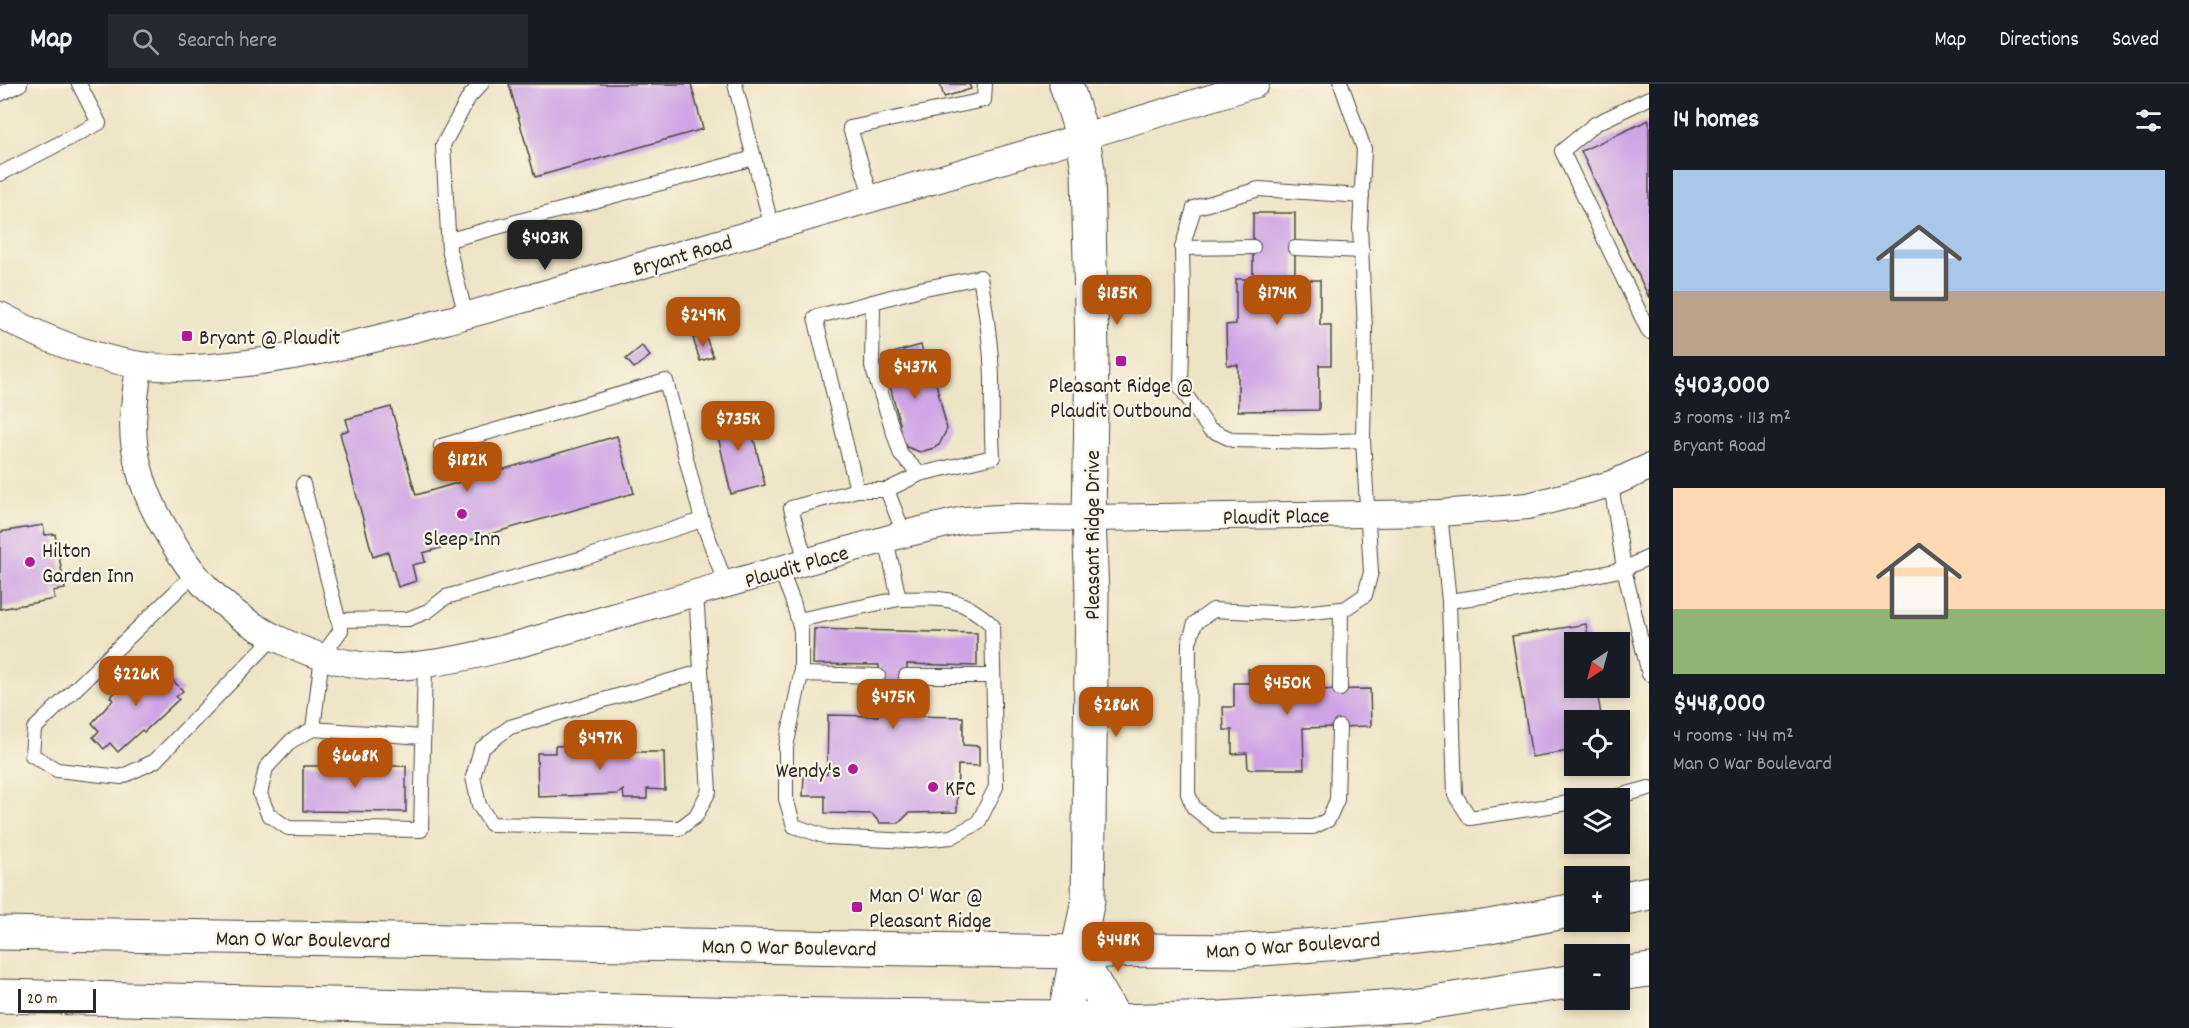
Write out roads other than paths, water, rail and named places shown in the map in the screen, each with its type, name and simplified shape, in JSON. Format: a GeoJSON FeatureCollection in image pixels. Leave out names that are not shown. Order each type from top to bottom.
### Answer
{"type":"FeatureCollection","features":[{"type":"Feature","properties":{"kind":"main road","name":"Pleasant Ridge Drive"},"geometry":{"type":"LineString","coordinates":[[1063,1023],[1088,900],[1092,606],[1089,518],[1092,343],[1088,170],[1083,138],[1066,84]]}},
{"type":"Feature","properties":{"kind":"main road"},"geometry":{"type":"LineString","coordinates":[[1630,897],[1649,893]]}},
{"type":"Feature","properties":{"kind":"main road","name":"Man O War Boulevard"},"geometry":{"type":"LineString","coordinates":[[0,933],[1076,952],[1236,951],[1354,942],[1484,927],[1564,912]]}},
{"type":"Feature","properties":{"kind":"main road"},"geometry":{"type":"LineString","coordinates":[[1076,952],[1116,1024]]}},
{"type":"Feature","properties":{"kind":"main road"},"geometry":{"type":"LineString","coordinates":[[1630,973],[1649,970]]}},
{"type":"Feature","properties":{"kind":"main road"},"geometry":{"type":"LineString","coordinates":[[0,996],[1116,1024],[1412,1005],[1564,983]]}},
{"type":"Feature","properties":{"kind":"main road"},"geometry":{"type":"LineString","coordinates":[[1271,1028],[1351,1009]]}},
{"type":"Feature","properties":{"kind":"main road"},"geometry":{"type":"LineString","coordinates":[[747,1014],[828,1028]]}},
{"type":"Feature","properties":{"kind":"street","name":"Bryant Road"},"geometry":{"type":"LineString","coordinates":[[0,315],[60,343],[109,360],[139,366],[193,368],[278,358],[351,346],[465,316],[1083,138],[1256,84]]}},
{"type":"Feature","properties":{"kind":"street","name":"Plaudit Place"},"geometry":{"type":"LineString","coordinates":[[139,366],[133,417],[134,448],[142,481],[158,517],[194,574],[220,600],[274,637],[302,650],[347,663],[395,668],[448,661],[519,644],[895,536],[964,520],[1017,517],[1440,513],[1528,506],[1611,484],[1649,467]]}},
{"type":"Feature","properties":{"kind":"lane"},"geometry":{"type":"LineString","coordinates":[[0,94],[20,84]]}},
{"type":"Feature","properties":{"kind":"lane"},"geometry":{"type":"LineString","coordinates":[[0,174],[99,123],[80,84]]}},
{"type":"Feature","properties":{"kind":"lane"},"geometry":{"type":"LineString","coordinates":[[465,316],[449,250],[443,145],[469,97],[481,84]]}},
{"type":"Feature","properties":{"kind":"lane"},"geometry":{"type":"LineString","coordinates":[[735,84],[772,228]]}},
{"type":"Feature","properties":{"kind":"lane"},"geometry":{"type":"LineString","coordinates":[[872,199],[850,128],[984,100],[985,84]]}},
{"type":"Feature","properties":{"kind":"lane"},"geometry":{"type":"LineString","coordinates":[[1339,727],[1337,800],[1328,820],[1313,827],[1217,826],[1194,808],[1188,794],[1188,643],[1195,623],[1213,610],[1293,614],[1346,608],[1365,595],[1371,572],[1363,440],[1365,329],[1362,196],[1364,149],[1341,84]]}},
{"type":"Feature","properties":{"kind":"lane"},"geometry":{"type":"LineString","coordinates":[[1649,98],[1595,124],[1563,151],[1649,332]]}},
{"type":"Feature","properties":{"kind":"lane"},"geometry":{"type":"LineString","coordinates":[[449,240],[754,158]]}},
{"type":"Feature","properties":{"kind":"lane"},"geometry":{"type":"LineString","coordinates":[[1362,196],[1259,189],[1194,208],[1182,248],[1181,388],[1209,429],[1233,440],[1320,442],[1363,440]]}},
{"type":"Feature","properties":{"kind":"lane"},"geometry":{"type":"LineString","coordinates":[[1182,248],[1253,248]]}},
{"type":"Feature","properties":{"kind":"lane"},"geometry":{"type":"LineString","coordinates":[[1295,248],[1362,251]]}},
{"type":"Feature","properties":{"kind":"lane"},"geometry":{"type":"LineString","coordinates":[[806,562],[791,508],[857,490],[888,490],[920,474],[993,457],[992,378],[988,321],[980,277],[920,289],[815,317],[857,490]]}},
{"type":"Feature","properties":{"kind":"lane"},"geometry":{"type":"LineString","coordinates":[[873,302],[872,366],[901,455],[920,474]]}},
{"type":"Feature","properties":{"kind":"lane"},"geometry":{"type":"LineString","coordinates":[[441,446],[666,381],[702,520],[726,585]]}},
{"type":"Feature","properties":{"kind":"lane"},"geometry":{"type":"LineString","coordinates":[[303,484],[341,630],[322,656],[313,729]]}},
{"type":"Feature","properties":{"kind":"lane"},"geometry":{"type":"LineString","coordinates":[[1611,484],[1624,569],[1649,674]]}},
{"type":"Feature","properties":{"kind":"lane"},"geometry":{"type":"LineString","coordinates":[[888,490],[895,536],[899,599]]}},
{"type":"Feature","properties":{"kind":"lane"},"geometry":{"type":"LineString","coordinates":[[1440,513],[1449,601],[1455,795],[1470,818],[1564,804]]}},
{"type":"Feature","properties":{"kind":"lane"},"geometry":{"type":"LineString","coordinates":[[338,620],[408,619],[428,611],[446,597],[587,557],[702,520]]}},
{"type":"Feature","properties":{"kind":"lane"},"geometry":{"type":"LineString","coordinates":[[1449,601],[1525,590],[1624,569],[1649,557]]}},
{"type":"Feature","properties":{"kind":"lane"},"geometry":{"type":"LineString","coordinates":[[780,569],[801,630],[801,674],[786,747],[786,799],[794,826],[827,837],[910,841],[951,837],[978,823],[996,787],[992,626],[976,611],[945,598],[899,599],[798,620]]}},
{"type":"Feature","properties":{"kind":"lane"},"geometry":{"type":"LineString","coordinates":[[194,574],[34,729],[32,755],[57,770],[121,777],[155,761],[274,637]]}},
{"type":"Feature","properties":{"kind":"lane"},"geometry":{"type":"LineString","coordinates":[[696,593],[709,791],[696,816],[680,828],[491,824],[479,805],[473,777],[481,748],[510,727],[701,672]]}},
{"type":"Feature","properties":{"kind":"lane"},"geometry":{"type":"LineString","coordinates":[[1340,689],[1341,609]]}},
{"type":"Feature","properties":{"kind":"lane"},"geometry":{"type":"LineString","coordinates":[[423,737],[313,729],[291,741],[266,768],[260,794],[268,814],[288,828],[421,830],[425,664]]}},
{"type":"Feature","properties":{"kind":"lane"},"geometry":{"type":"LineString","coordinates":[[801,674],[878,676]]}},
{"type":"Feature","properties":{"kind":"lane"},"geometry":{"type":"LineString","coordinates":[[906,676],[993,676]]}},
{"type":"Feature","properties":{"kind":"lane"},"geometry":{"type":"LineString","coordinates":[[1630,793],[1649,788]]}},
{"type":"Feature","properties":{"kind":"place","name":"Bryant @ Plaudit"},"geometry":{"type":"Point","coordinates":[187,336]}},
{"type":"Feature","properties":{"kind":"place","name":"Pleasant Ridge @ Plaudit Outbound"},"geometry":{"type":"Point","coordinates":[1121,361]}},
{"type":"Feature","properties":{"kind":"place","name":"Sleep Inn"},"geometry":{"type":"Point","coordinates":[462,514]}},
{"type":"Feature","properties":{"kind":"place","name":"Hilton Garden Inn"},"geometry":{"type":"Point","coordinates":[30,562]}},
{"type":"Feature","properties":{"kind":"place","name":"Wendy's"},"geometry":{"type":"Point","coordinates":[853,769]}},
{"type":"Feature","properties":{"kind":"place","name":"KFC"},"geometry":{"type":"Point","coordinates":[933,787]}},
{"type":"Feature","properties":{"kind":"place","name":"Man O' War @ Pleasant Ridge"},"geometry":{"type":"Point","coordinates":[857,907]}}]}
